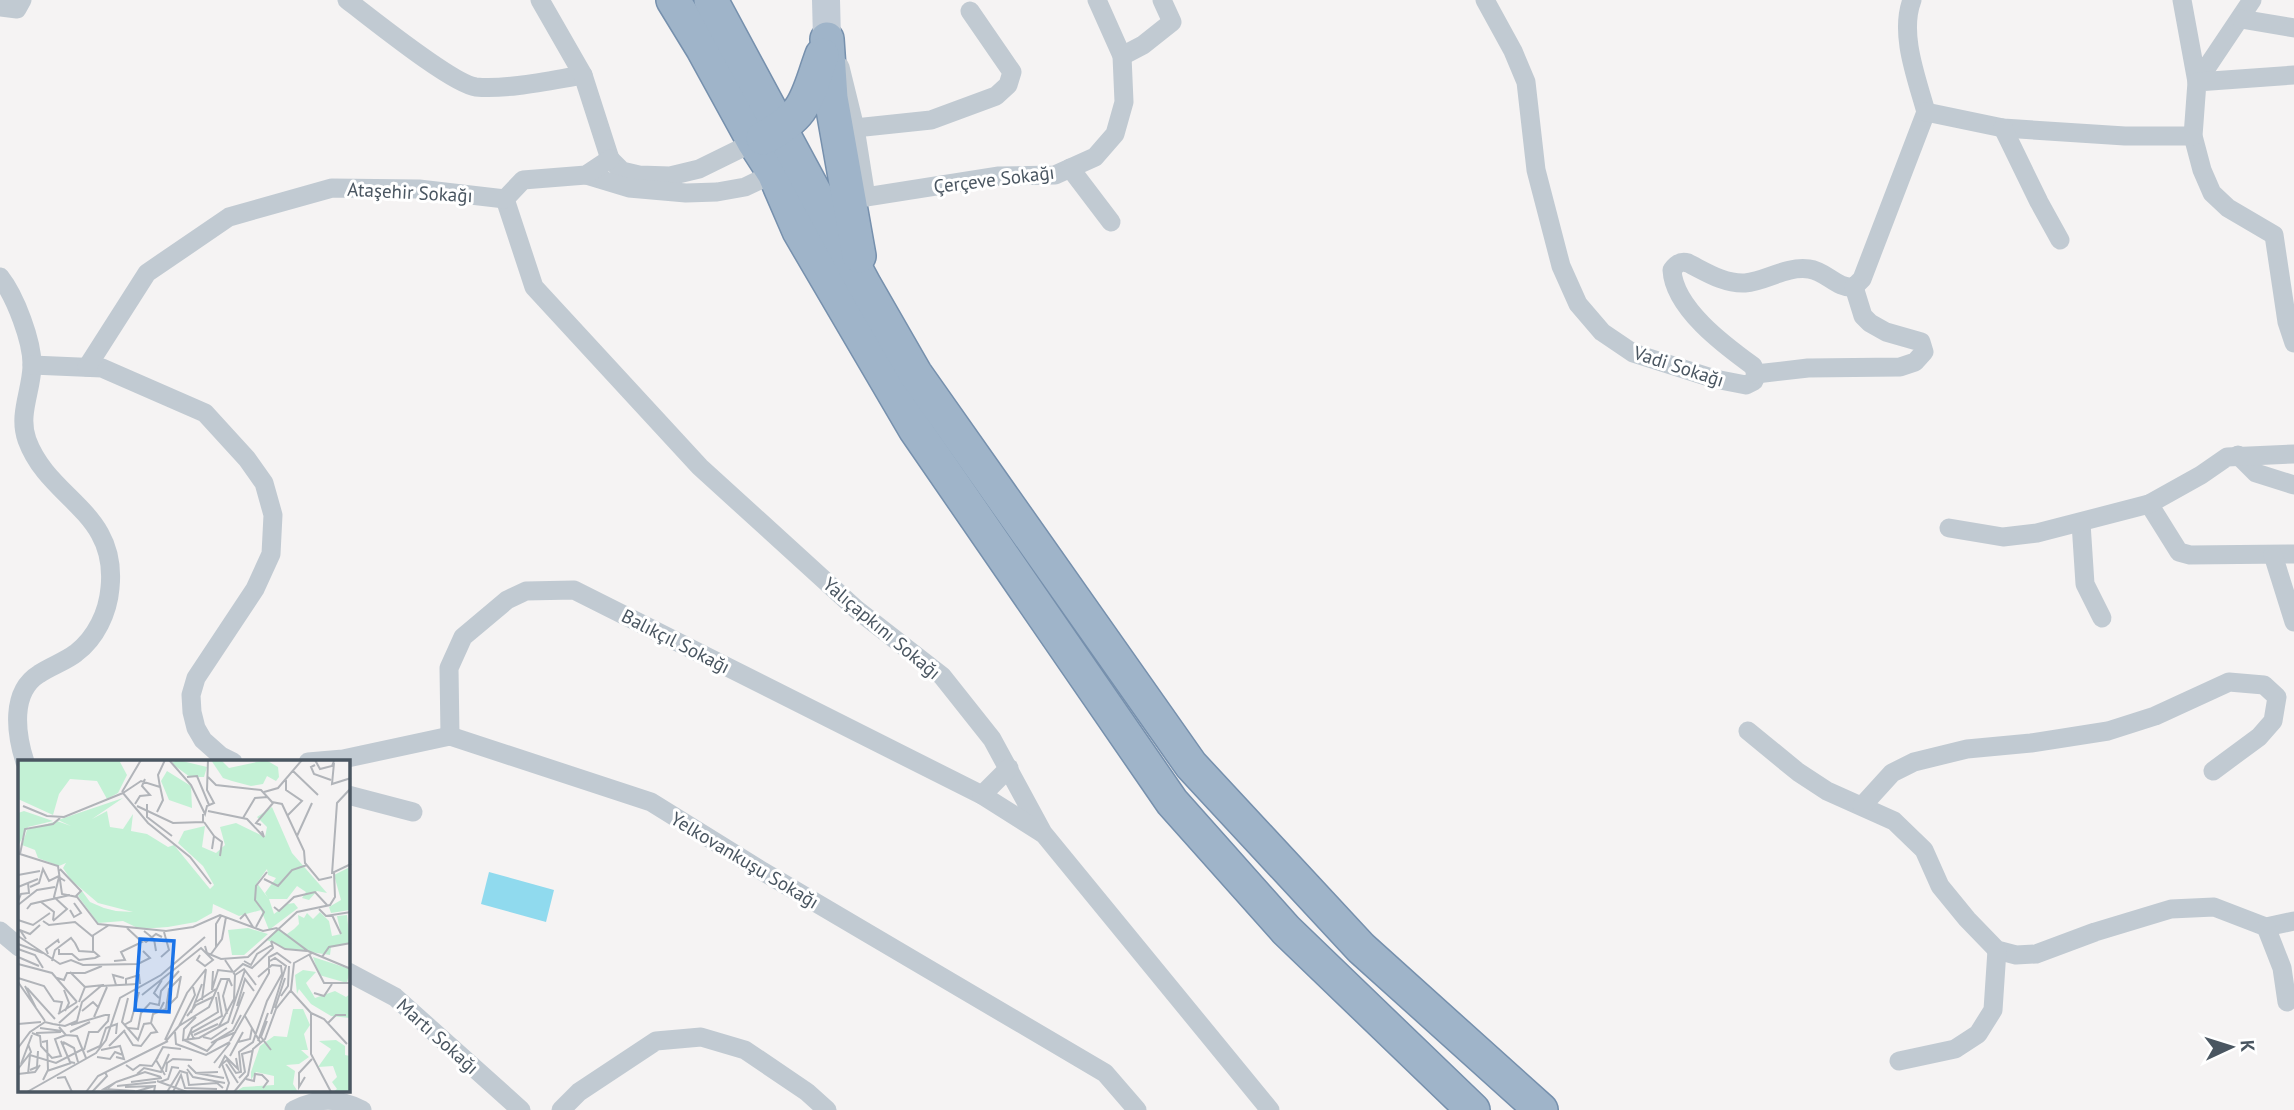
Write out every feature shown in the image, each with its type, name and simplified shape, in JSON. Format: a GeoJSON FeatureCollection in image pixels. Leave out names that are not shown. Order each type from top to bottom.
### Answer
{"type":"FeatureCollection","features":[{"type":"Feature","properties":{"kind":"highway"},"geometry":{"type":"LineString","coordinates":[[673,0],[703,49],[767,135],[865,286],[915,373],[945,418],[1191,765],[1361,948],[1541,1110]]}},
{"type":"Feature","properties":{"kind":"highway"},"geometry":{"type":"LineString","coordinates":[[711,0],[756,82],[767,135]]}},
{"type":"Feature","properties":{"kind":"highway"},"geometry":{"type":"LineString","coordinates":[[767,135],[800,112],[825,46]]}},
{"type":"Feature","properties":{"kind":"highway"},"geometry":{"type":"LineString","coordinates":[[756,82],[802,75],[825,46]]}},
{"type":"Feature","properties":{"kind":"highway"},"geometry":{"type":"LineString","coordinates":[[825,46],[831,98],[865,286]]}},
{"type":"Feature","properties":{"kind":"highway"},"geometry":{"type":"LineString","coordinates":[[785,165],[811,144],[821,130],[831,98]]}},
{"type":"Feature","properties":{"kind":"highway"},"geometry":{"type":"LineString","coordinates":[[785,165],[800,231],[915,429],[1172,802],[1286,930],[1473,1110]]}},
{"type":"Feature","properties":{"kind":"highway"},"geometry":{"type":"LineString","coordinates":[[866,197],[882,280],[885,320]]}},
{"type":"Feature","properties":{"kind":"main road"},"geometry":{"type":"LineString","coordinates":[[825,46],[826,0]]}},
{"type":"Feature","properties":{"kind":"street"},"geometry":{"type":"LineString","coordinates":[[0,7],[18,9],[22,0]]}},
{"type":"Feature","properties":{"kind":"street"},"geometry":{"type":"LineString","coordinates":[[347,0],[448,74],[474,87],[522,84],[583,75]]}},
{"type":"Feature","properties":{"kind":"street"},"geometry":{"type":"LineString","coordinates":[[540,0],[583,75],[610,159],[622,171],[639,175],[670,176],[699,169],[767,135]]}},
{"type":"Feature","properties":{"kind":"street","name":"Çerçeve Sokağı"},"geometry":{"type":"LineString","coordinates":[[866,197],[999,176],[1055,175],[1095,157],[1115,134],[1124,102],[1122,56],[1097,0]]}},
{"type":"Feature","properties":{"kind":"street"},"geometry":{"type":"LineString","coordinates":[[1122,56],[1143,46],[1172,22],[1162,0]]}},
{"type":"Feature","properties":{"kind":"street","name":"Vadi Sokağı"},"geometry":{"type":"LineString","coordinates":[[1485,0],[1513,51],[1526,82],[1536,170],[1561,266],[1578,304],[1602,332],[1633,353],[1714,379],[1741,385],[1751,384],[1756,374],[1753,366],[1704,328],[1693,316],[1674,280],[1672,270],[1675,265],[1689,263],[1724,281],[1744,283],[1785,270],[1805,268],[1822,272],[1842,286],[1854,287]]}},
{"type":"Feature","properties":{"kind":"street"},"geometry":{"type":"LineString","coordinates":[[1756,374],[1831,367],[1900,367],[1920,358],[1924,352],[1921,342],[1886,332],[1863,316],[1854,287],[1862,279],[1926,112],[1909,50],[1909,8],[1912,0]]}},
{"type":"Feature","properties":{"kind":"street"},"geometry":{"type":"LineString","coordinates":[[2182,0],[2197,82],[2193,136],[2202,170],[2212,193],[2238,215],[2274,235],[2287,322],[2294,343]]}},
{"type":"Feature","properties":{"kind":"street"},"geometry":{"type":"LineString","coordinates":[[2197,82],[2252,0]]}},
{"type":"Feature","properties":{"kind":"street"},"geometry":{"type":"LineString","coordinates":[[855,128],[931,120],[996,96],[1008,85],[1012,72],[970,11]]}},
{"type":"Feature","properties":{"kind":"street"},"geometry":{"type":"LineString","coordinates":[[2241,19],[2294,28]]}},
{"type":"Feature","properties":{"kind":"street"},"geometry":{"type":"LineString","coordinates":[[825,46],[842,72],[855,128],[866,197]]}},
{"type":"Feature","properties":{"kind":"street"},"geometry":{"type":"LineString","coordinates":[[2197,82],[2294,75]]}},
{"type":"Feature","properties":{"kind":"street"},"geometry":{"type":"LineString","coordinates":[[1926,112],[2003,128],[2125,136],[2193,136]]}},
{"type":"Feature","properties":{"kind":"street"},"geometry":{"type":"LineString","coordinates":[[2003,128],[2060,240]]}},
{"type":"Feature","properties":{"kind":"street"},"geometry":{"type":"LineString","coordinates":[[586,175],[610,159]]}},
{"type":"Feature","properties":{"kind":"street"},"geometry":{"type":"LineString","coordinates":[[505,199],[523,180],[586,175],[629,188],[686,193],[718,192],[745,187],[785,165]]}},
{"type":"Feature","properties":{"kind":"street"},"geometry":{"type":"LineString","coordinates":[[1070,168],[1111,222]]}},
{"type":"Feature","properties":{"kind":"street","name":"Ataşehir Sokağı"},"geometry":{"type":"LineString","coordinates":[[87,367],[147,273],[229,217],[332,188],[419,189],[505,199]]}},
{"type":"Feature","properties":{"kind":"street","name":"Yalıçapkını Sokağı"},"geometry":{"type":"LineString","coordinates":[[505,199],[534,287],[700,467],[856,609],[942,676],[992,739],[1043,833],[1270,1110]]}},
{"type":"Feature","properties":{"kind":"street"},"geometry":{"type":"LineString","coordinates":[[0,277],[17,307],[27,337],[32,365],[24,412],[26,436],[32,451],[56,484],[95,523],[105,542],[111,566],[110,589],[99,626],[76,654],[36,676],[20,700],[16,722],[24,760]]}},
{"type":"Feature","properties":{"kind":"street"},"geometry":{"type":"LineString","coordinates":[[32,365],[102,368],[205,414],[247,459],[264,483],[273,515],[271,554],[255,589],[196,677],[191,695],[191,712],[196,728],[203,740],[220,756],[229,760]]}},
{"type":"Feature","properties":{"kind":"street"},"geometry":{"type":"LineString","coordinates":[[1949,528],[2003,537],[2038,533],[2149,504],[2227,457],[2294,454]]}},
{"type":"Feature","properties":{"kind":"street"},"geometry":{"type":"LineString","coordinates":[[2238,455],[2256,473],[2294,485]]}},
{"type":"Feature","properties":{"kind":"street"},"geometry":{"type":"LineString","coordinates":[[2149,504],[2179,552],[2190,555],[2294,554]]}},
{"type":"Feature","properties":{"kind":"street"},"geometry":{"type":"LineString","coordinates":[[2081,523],[2085,584],[2102,618]]}},
{"type":"Feature","properties":{"kind":"street"},"geometry":{"type":"LineString","coordinates":[[2273,555],[2294,622]]}},
{"type":"Feature","properties":{"kind":"street","name":"Balıkçıl Sokağı"},"geometry":{"type":"LineString","coordinates":[[450,736],[449,668],[463,637],[507,600],[526,591],[574,590],[982,795],[1043,833]]}},
{"type":"Feature","properties":{"kind":"street"},"geometry":{"type":"LineString","coordinates":[[1862,806],[1892,773],[1914,762],[1967,749],[2031,743],[2108,731],[2155,716],[2229,682],[2264,685],[2277,697],[2273,722],[2259,737],[2213,771]]}},
{"type":"Feature","properties":{"kind":"street"},"geometry":{"type":"LineString","coordinates":[[1748,732],[1798,772],[1827,791],[1894,821],[1924,850],[1940,886],[1997,950],[2016,955],[2036,954],[2095,932],[2171,909],[2214,907],[2266,927],[2294,921]]}},
{"type":"Feature","properties":{"kind":"street"},"geometry":{"type":"LineString","coordinates":[[331,760],[450,736]]}},
{"type":"Feature","properties":{"kind":"street","name":"Yelkovankuşu Sokağı"},"geometry":{"type":"LineString","coordinates":[[450,736],[651,802],[762,871],[1105,1073],[1137,1110]]}},
{"type":"Feature","properties":{"kind":"street"},"geometry":{"type":"LineString","coordinates":[[982,795],[1009,768]]}},
{"type":"Feature","properties":{"kind":"street"},"geometry":{"type":"LineString","coordinates":[[350,796],[413,812]]}},
{"type":"Feature","properties":{"kind":"street"},"geometry":{"type":"LineString","coordinates":[[2266,927],[2282,968],[2287,1002]]}},
{"type":"Feature","properties":{"kind":"street"},"geometry":{"type":"LineString","coordinates":[[0,931],[18,946]]}},
{"type":"Feature","properties":{"kind":"street"},"geometry":{"type":"LineString","coordinates":[[1899,1061],[1955,1049],[1978,1034],[1993,1010],[1997,950]]}},
{"type":"Feature","properties":{"kind":"street","name":"Martı Sokağı"},"geometry":{"type":"LineString","coordinates":[[350,973],[396,997],[521,1110]]}},
{"type":"Feature","properties":{"kind":"street"},"geometry":{"type":"LineString","coordinates":[[561,1110],[579,1092],[656,1041],[701,1037],[745,1050],[827,1110]]}},
{"type":"Feature","properties":{"kind":"street"},"geometry":{"type":"LineString","coordinates":[[294,1110],[321,1100],[345,1101],[362,1110]]}},
{"type":"Feature","properties":{"kind":"water"},"geometry":{"type":"Polygon","coordinates":[[[489,872],[554,890],[546,922],[481,904],[489,872]]]}}]}
